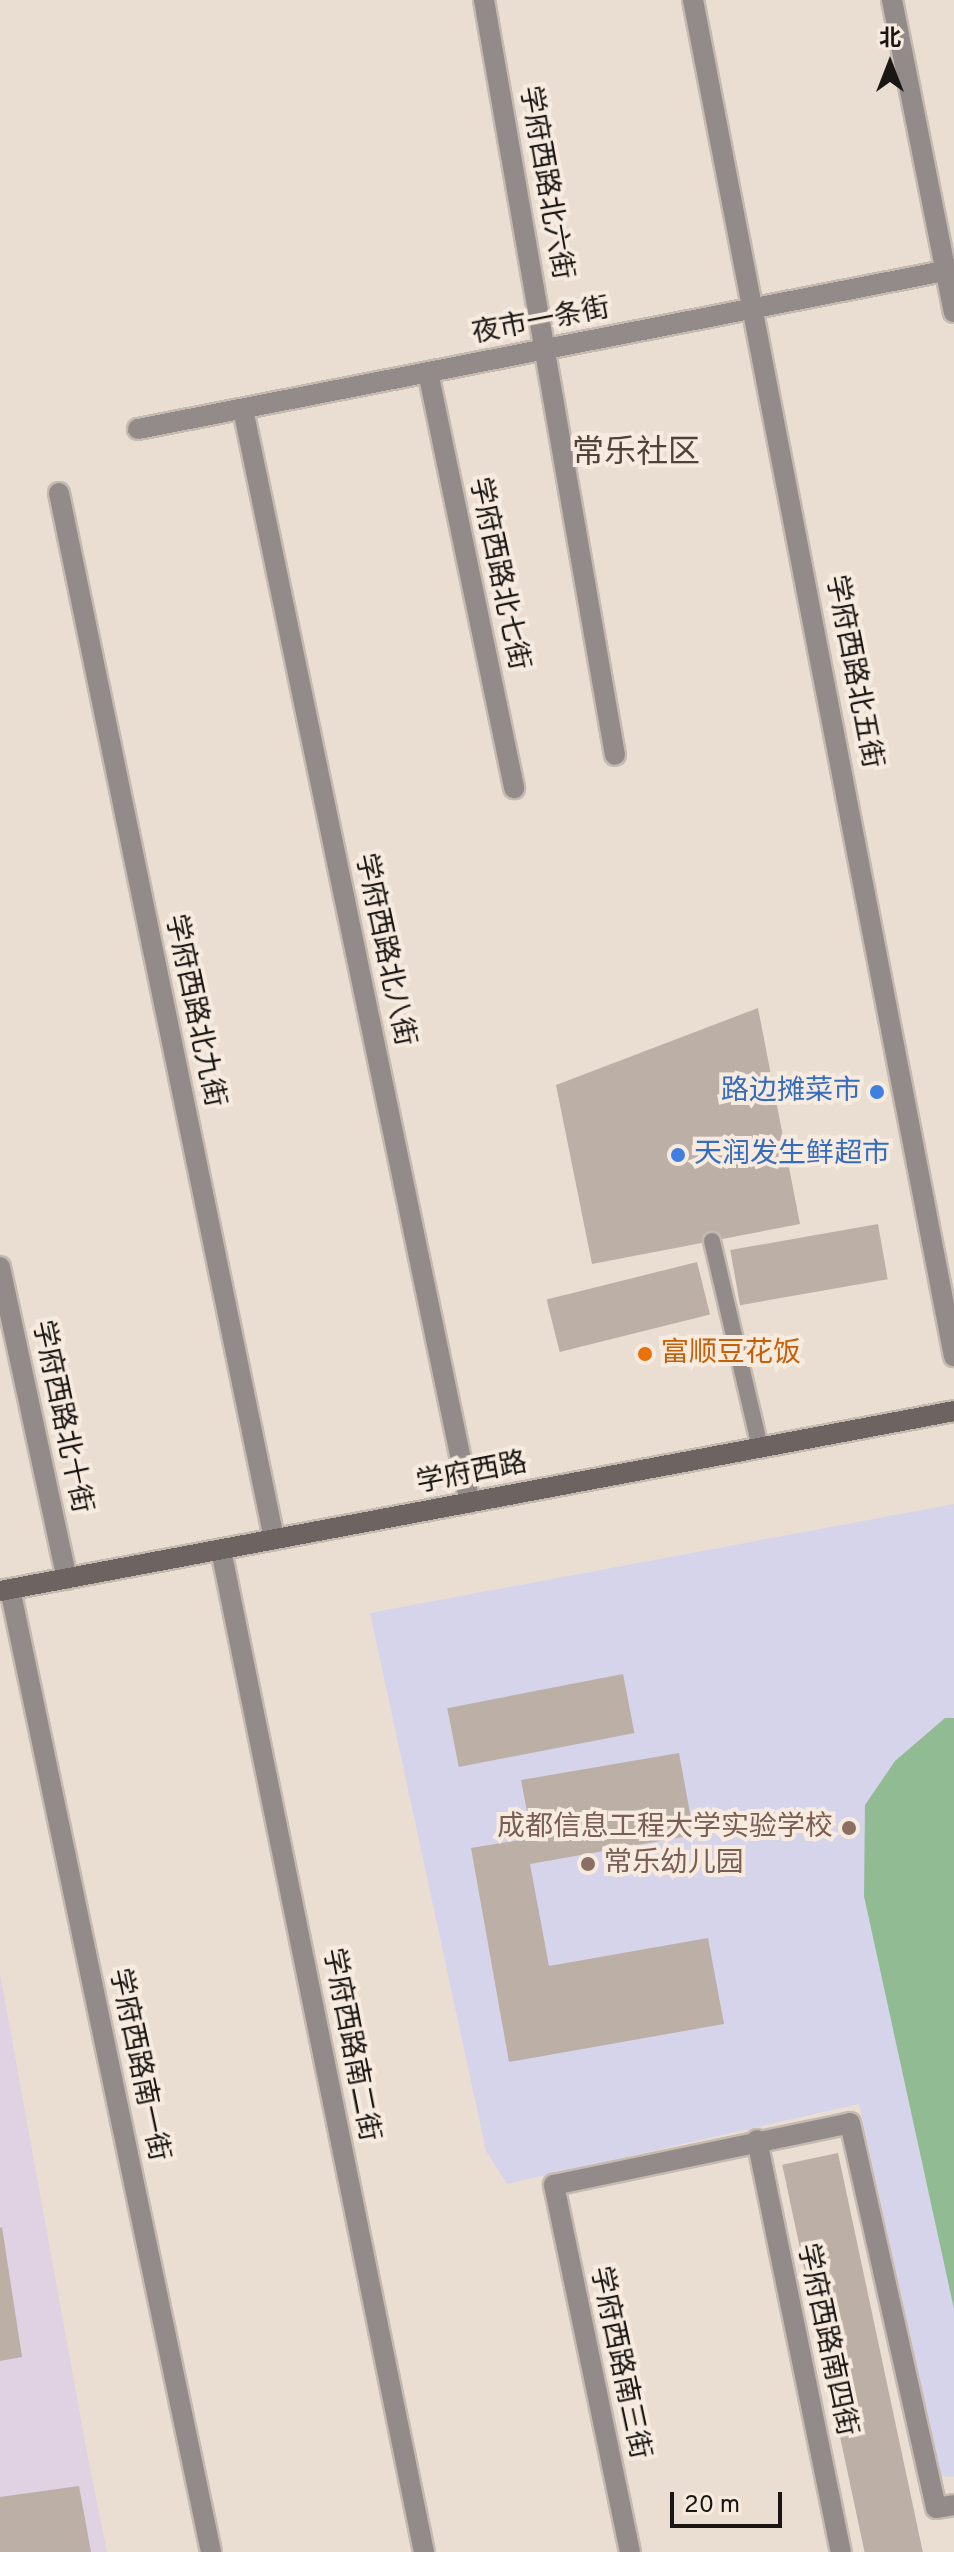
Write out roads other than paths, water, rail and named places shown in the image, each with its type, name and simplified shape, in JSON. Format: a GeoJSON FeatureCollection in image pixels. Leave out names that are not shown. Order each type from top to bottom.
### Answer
{"type":"FeatureCollection","features":[{"type":"Feature","properties":{"kind":"street","name":"学府西路北六街"},"geometry":{"type":"LineString","coordinates":[[484,0],[615,755]]}},
{"type":"Feature","properties":{"kind":"street","name":"学府西路北五街"},"geometry":{"type":"LineString","coordinates":[[693,0],[756,308],[954,1356]]}},
{"type":"Feature","properties":{"kind":"street"},"geometry":{"type":"LineString","coordinates":[[892,0],[950,269],[954,312]]}},
{"type":"Feature","properties":{"kind":"street","name":"夜市一条街"},"geometry":{"type":"LineString","coordinates":[[138,429],[950,269]]}},
{"type":"Feature","properties":{"kind":"street","name":"学府西路北七街"},"geometry":{"type":"LineString","coordinates":[[428,372],[514,788]]}},
{"type":"Feature","properties":{"kind":"street","name":"学府西路北八街"},"geometry":{"type":"LineString","coordinates":[[243,409],[470,1503]]}},
{"type":"Feature","properties":{"kind":"street","name":"学府西路北九街"},"geometry":{"type":"LineString","coordinates":[[59,493],[274,1539]]}},
{"type":"Feature","properties":{"kind":"street","name":"学府西路北十街"},"geometry":{"type":"LineString","coordinates":[[0,1267],[67,1579]]}},
{"type":"Feature","properties":{"kind":"street","name":"学府西路"},"geometry":{"type":"LineString","coordinates":[[5,1590],[954,1411]]}},
{"type":"Feature","properties":{"kind":"street","name":"学府西路南二街"},"geometry":{"type":"LineString","coordinates":[[221,1550],[424,2552]]}},
{"type":"Feature","properties":{"kind":"street","name":"学府西路南一街"},"geometry":{"type":"LineString","coordinates":[[5,1590],[211,2552]]}},
{"type":"Feature","properties":{"kind":"street"},"geometry":{"type":"LineString","coordinates":[[757,2140],[850,2123],[936,2508],[954,2505]]}},
{"type":"Feature","properties":{"kind":"street","name":"学府西路南三街"},"geometry":{"type":"LineString","coordinates":[[630,2552],[554,2185],[757,2140]]}},
{"type":"Feature","properties":{"kind":"street","name":"学府西路南四街"},"geometry":{"type":"LineString","coordinates":[[757,2140],[841,2552]]}},
{"type":"Feature","properties":{"kind":"lane"},"geometry":{"type":"LineString","coordinates":[[712,1241],[760,1448]]}},
{"type":"Feature","properties":{"kind":"place","name":"路边摊菜市"},"geometry":{"type":"Point","coordinates":[877,1092]}},
{"type":"Feature","properties":{"kind":"place","name":"天润发生鲜超市"},"geometry":{"type":"Point","coordinates":[678,1155]}},
{"type":"Feature","properties":{"kind":"place","name":"富顺豆花饭"},"geometry":{"type":"Point","coordinates":[645,1354]}},
{"type":"Feature","properties":{"kind":"place","name":"成都信息工程大学实验学校"},"geometry":{"type":"Point","coordinates":[849,1828]}},
{"type":"Feature","properties":{"kind":"place","name":"常乐幼儿园"},"geometry":{"type":"Point","coordinates":[588,1864]}},
{"type":"Feature","properties":{"kind":"district","name":"常乐社区"},"geometry":{"type":"Point","coordinates":[636,454]}}]}
